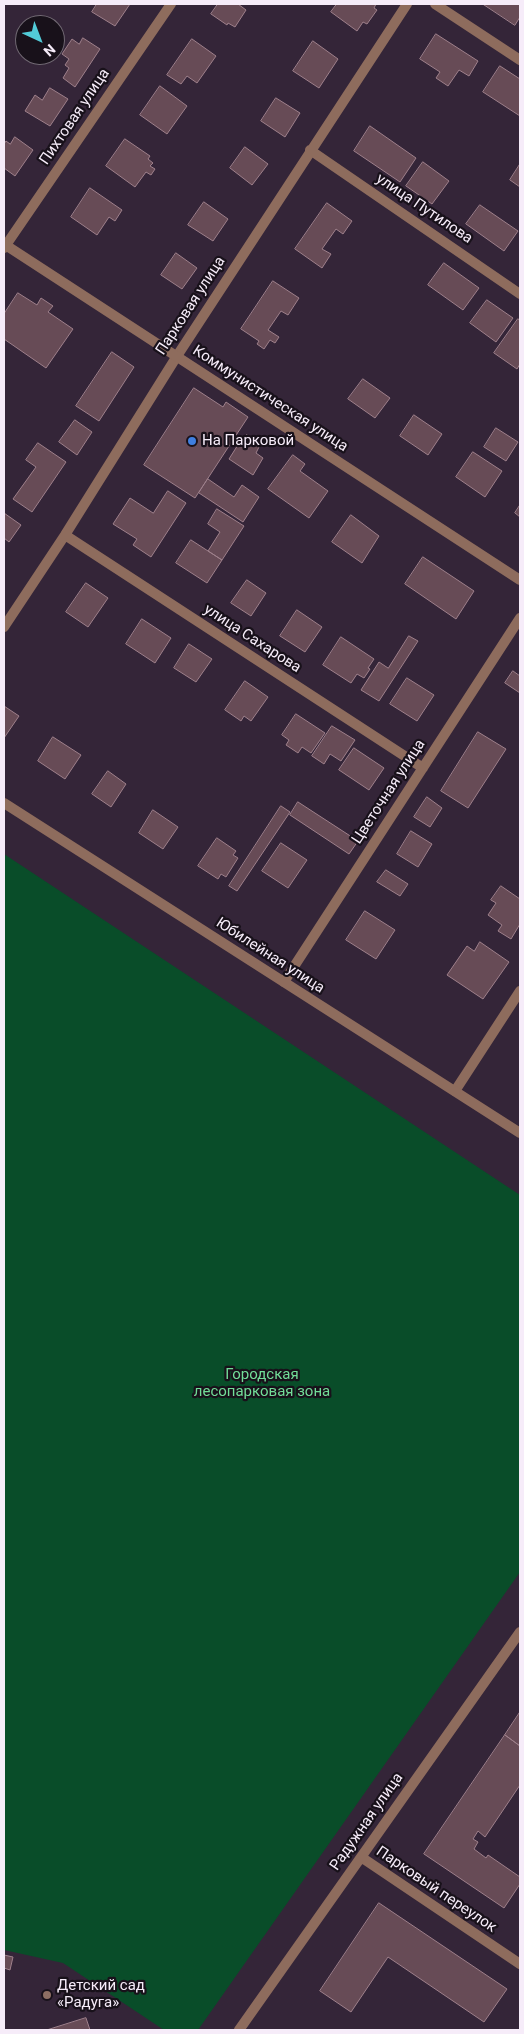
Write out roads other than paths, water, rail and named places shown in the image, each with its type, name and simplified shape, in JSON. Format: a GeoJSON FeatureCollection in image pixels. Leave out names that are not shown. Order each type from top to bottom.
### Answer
{"type":"FeatureCollection","features":[{"type":"Feature","properties":{"kind":"street","name":"Пихтовая улица"},"geometry":{"type":"LineString","coordinates":[[4,246],[171,4]]}},
{"type":"Feature","properties":{"kind":"street","name":"Парковая улица"},"geometry":{"type":"LineString","coordinates":[[4,627],[310,150],[407,4]]}},
{"type":"Feature","properties":{"kind":"street"},"geometry":{"type":"LineString","coordinates":[[435,4],[520,60]]}},
{"type":"Feature","properties":{"kind":"street","name":"улица Путилова"},"geometry":{"type":"LineString","coordinates":[[310,150],[520,294]]}},
{"type":"Feature","properties":{"kind":"street","name":"Коммунистическая улица"},"geometry":{"type":"LineString","coordinates":[[4,246],[177,356],[520,580]]}},
{"type":"Feature","properties":{"kind":"street","name":"улица Сахарова"},"geometry":{"type":"LineString","coordinates":[[65,534],[423,768]]}},
{"type":"Feature","properties":{"kind":"street","name":"Цветочная улица"},"geometry":{"type":"LineString","coordinates":[[284,982],[520,618]]}},
{"type":"Feature","properties":{"kind":"street","name":"Юбилейная улица"},"geometry":{"type":"LineString","coordinates":[[4,803],[520,1133]]}},
{"type":"Feature","properties":{"kind":"street"},"geometry":{"type":"LineString","coordinates":[[455,1091],[520,991]]}},
{"type":"Feature","properties":{"kind":"street","name":"Радужная улица"},"geometry":{"type":"LineString","coordinates":[[239,2030],[520,1632]]}},
{"type":"Feature","properties":{"kind":"street","name":"Парковый переулок"},"geometry":{"type":"LineString","coordinates":[[361,1857],[520,1964]]}},
{"type":"Feature","properties":{"kind":"place","name":"На Парковой"},"geometry":{"type":"Point","coordinates":[192,441]}},
{"type":"Feature","properties":{"kind":"place","name":"Детский сад «Радуга»"},"geometry":{"type":"Point","coordinates":[47,1995]}},
{"type":"Feature","properties":{"kind":"park label","name":"Городская лесопарковая зона"},"geometry":{"type":"Point","coordinates":[262,1384]}}]}
